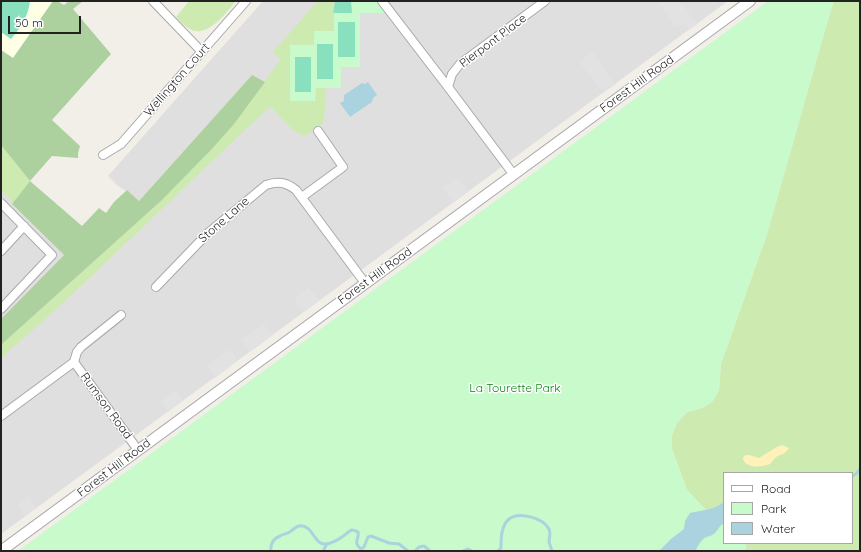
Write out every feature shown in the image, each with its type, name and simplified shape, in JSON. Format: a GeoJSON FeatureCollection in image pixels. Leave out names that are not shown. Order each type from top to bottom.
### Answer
{"type":"FeatureCollection","features":[{"type":"Feature","properties":{"kind":"street"},"geometry":{"type":"LineString","coordinates":[[153,1],[202,52]]}},
{"type":"Feature","properties":{"kind":"street","name":"Wellington Court"},"geometry":{"type":"LineString","coordinates":[[103,155],[121,144],[246,1]]}},
{"type":"Feature","properties":{"kind":"street"},"geometry":{"type":"LineString","coordinates":[[382,1],[514,175]]}},
{"type":"Feature","properties":{"kind":"street","name":"Pierpont Place"},"geometry":{"type":"LineString","coordinates":[[448,87],[452,74],[460,64],[545,1]]}},
{"type":"Feature","properties":{"kind":"street","name":"Forest Hill Road"},"geometry":{"type":"LineString","coordinates":[[1,551],[750,1]]}},
{"type":"Feature","properties":{"kind":"street"},"geometry":{"type":"LineString","coordinates":[[302,196],[343,167],[318,132]]}},
{"type":"Feature","properties":{"kind":"street","name":"Stone Lane"},"geometry":{"type":"LineString","coordinates":[[156,287],[208,233],[266,185],[274,182],[290,185],[302,196],[365,283]]}},
{"type":"Feature","properties":{"kind":"street"},"geometry":{"type":"LineString","coordinates":[[1,203],[52,255],[1,309]]}},
{"type":"Feature","properties":{"kind":"street"},"geometry":{"type":"LineString","coordinates":[[1,251],[24,226]]}},
{"type":"Feature","properties":{"kind":"street","name":"Rumson Road"},"geometry":{"type":"LineString","coordinates":[[1,416],[74,362],[77,352],[81,347],[121,315]]}},
{"type":"Feature","properties":{"kind":"street","name":"Rumson Road"},"geometry":{"type":"LineString","coordinates":[[74,362],[138,450]]}},
{"type":"Feature","properties":{"kind":"shaded area"},"geometry":{"type":"Polygon","coordinates":[[[1,1],[53,1],[13,58],[1,50],[1,1]]]}},
{"type":"Feature","properties":{"kind":"shaded area"},"geometry":{"type":"Polygon","coordinates":[[[263,1],[728,1],[1,534],[1,345],[162,200],[211,150],[252,75],[139,201],[127,190],[126,191],[118,186],[108,176],[263,1]]]}},
{"type":"Feature","properties":{"kind":"shaded area"},"geometry":{"type":"Polygon","coordinates":[[[657,1],[680,1],[697,24],[689,30],[684,24],[676,27],[660,5],[661,3],[657,1]]]}},
{"type":"Feature","properties":{"kind":"shaded area"},"geometry":{"type":"Polygon","coordinates":[[[592,51],[616,84],[607,90],[606,88],[602,91],[579,62],[592,51]]]}},
{"type":"Feature","properties":{"kind":"shaded area"},"geometry":{"type":"Polygon","coordinates":[[[1,145],[30,181],[12,204],[64,255],[1,319],[1,145]]]}},
{"type":"Feature","properties":{"kind":"shaded area"},"geometry":{"type":"Polygon","coordinates":[[[457,177],[468,192],[453,203],[443,188],[457,177]]]}},
{"type":"Feature","properties":{"kind":"shaded area"},"geometry":{"type":"Polygon","coordinates":[[[309,287],[317,298],[321,299],[304,312],[294,298],[309,287]]]}},
{"type":"Feature","properties":{"kind":"shaded area"},"geometry":{"type":"Polygon","coordinates":[[[264,324],[273,335],[250,352],[241,340],[264,324]]]}},
{"type":"Feature","properties":{"kind":"shaded area"},"geometry":{"type":"Polygon","coordinates":[[[230,349],[237,359],[236,362],[215,378],[207,366],[230,349]]]}},
{"type":"Feature","properties":{"kind":"shaded area"},"geometry":{"type":"Polygon","coordinates":[[[175,390],[183,401],[168,412],[160,401],[175,390]]]}},
{"type":"Feature","properties":{"kind":"shaded area"},"geometry":{"type":"Polygon","coordinates":[[[28,496],[37,508],[25,516],[17,505],[28,496]]]}},
{"type":"Feature","properties":{"kind":"green space"},"geometry":{"type":"Polygon","coordinates":[[[1,1],[30,1],[24,22],[11,39],[1,32],[1,1]]]}},
{"type":"Feature","properties":{"kind":"green space"},"geometry":{"type":"Polygon","coordinates":[[[53,1],[57,1],[64,5],[69,1],[83,1],[73,9],[111,54],[52,120],[80,146],[78,158],[52,156],[30,181],[1,145],[1,50],[13,58],[53,1]]]}},
{"type":"Feature","properties":{"kind":"green space"},"geometry":{"type":"Polygon","coordinates":[[[189,1],[236,1],[216,23],[203,31],[196,31],[190,29],[176,17],[189,1]]]}},
{"type":"Feature","properties":{"kind":"green space"},"geometry":{"type":"Polygon","coordinates":[[[318,1],[335,1],[333,12],[334,31],[314,45],[290,45],[315,88],[326,88],[324,122],[306,135],[301,135],[292,129],[272,108],[268,108],[62,304],[1,358],[1,345],[162,200],[211,150],[234,124],[281,59],[273,52],[318,1]]]}},
{"type":"Feature","properties":{"kind":"green space"},"geometry":{"type":"Polygon","coordinates":[[[335,1],[377,1],[386,13],[360,13],[360,67],[341,67],[341,88],[316,88],[315,101],[290,101],[290,45],[314,45],[314,31],[334,31],[333,13],[335,1]]]}},
{"type":"Feature","properties":{"kind":"green space"},"geometry":{"type":"Polygon","coordinates":[[[335,1],[351,1],[352,13],[333,13],[335,1]]]}},
{"type":"Feature","properties":{"kind":"green space","name":"La Tourette Park"},"geometry":{"type":"Polygon","coordinates":[[[768,1],[834,1],[767,234],[721,364],[719,390],[712,402],[702,408],[687,412],[677,423],[672,435],[672,449],[687,490],[706,510],[723,519],[723,544],[746,544],[746,551],[18,551],[768,1]]]}},
{"type":"Feature","properties":{"kind":"green space"},"geometry":{"type":"Polygon","coordinates":[[[834,1],[860,1],[860,551],[746,551],[746,544],[853,544],[853,472],[723,472],[723,519],[706,510],[687,490],[672,449],[672,435],[677,423],[687,412],[702,408],[712,402],[719,390],[721,364],[767,234],[834,1]]]}},
{"type":"Feature","properties":{"kind":"green space"},"geometry":{"type":"Polygon","coordinates":[[[338,22],[355,22],[355,57],[338,57],[338,22]]]}},
{"type":"Feature","properties":{"kind":"green space"},"geometry":{"type":"Polygon","coordinates":[[[317,44],[333,44],[333,79],[317,79],[317,44]]]}},
{"type":"Feature","properties":{"kind":"green space"},"geometry":{"type":"Polygon","coordinates":[[[295,57],[311,57],[311,92],[295,92],[295,57]]]}},
{"type":"Feature","properties":{"kind":"green space"},"geometry":{"type":"Polygon","coordinates":[[[252,75],[265,82],[234,124],[162,200],[1,345],[1,319],[64,255],[12,204],[30,181],[82,226],[99,208],[106,213],[114,202],[127,190],[139,201],[252,75]]]}},
{"type":"Feature","properties":{"kind":"green space"},"geometry":{"type":"Polygon","coordinates":[[[1,145],[30,181],[12,204],[10,202],[12,200],[1,190],[1,145]]]}},
{"type":"Feature","properties":{"kind":"sand"},"geometry":{"type":"Polygon","coordinates":[[[782,445],[789,448],[788,450],[776,457],[770,464],[754,466],[747,464],[744,461],[743,458],[745,455],[759,458],[782,445]]]}},
{"type":"Feature","properties":{"kind":"water"},"geometry":{"type":"Polygon","coordinates":[[[368,82],[377,95],[373,98],[372,102],[350,117],[340,103],[344,101],[344,95],[362,83],[365,84],[368,82]]]}},
{"type":"Feature","properties":{"kind":"water"},"geometry":{"type":"Polygon","coordinates":[[[723,503],[723,524],[714,534],[706,537],[699,544],[696,550],[659,551],[684,529],[685,521],[690,513],[720,505],[723,503]]]}},
{"type":"Feature","properties":{"kind":"waterway"},"geometry":{"type":"LineString","coordinates":[[853,476],[860,469]]}},
{"type":"Feature","properties":{"kind":"waterway"},"geometry":{"type":"LineString","coordinates":[[498,551],[501,548],[504,525],[509,519],[519,516],[530,517],[546,525],[550,531],[549,542],[552,551]]}},
{"type":"Feature","properties":{"kind":"waterway"},"geometry":{"type":"LineString","coordinates":[[271,551],[272,542],[281,535],[288,533],[299,526],[304,526],[307,528],[318,541],[325,544],[334,542],[353,530],[358,532],[357,544],[361,549],[364,547],[368,537],[371,536],[389,543],[399,544],[408,551]]}},
{"type":"Feature","properties":{"kind":"waterway"},"geometry":{"type":"LineString","coordinates":[[323,551],[327,544]]}},
{"type":"Feature","properties":{"kind":"waterway"},"geometry":{"type":"LineString","coordinates":[[415,551],[419,547],[424,546],[430,551]]}},
{"type":"Feature","properties":{"kind":"waterway"},"geometry":{"type":"LineString","coordinates":[[463,551],[468,549],[472,551]]}}]}
